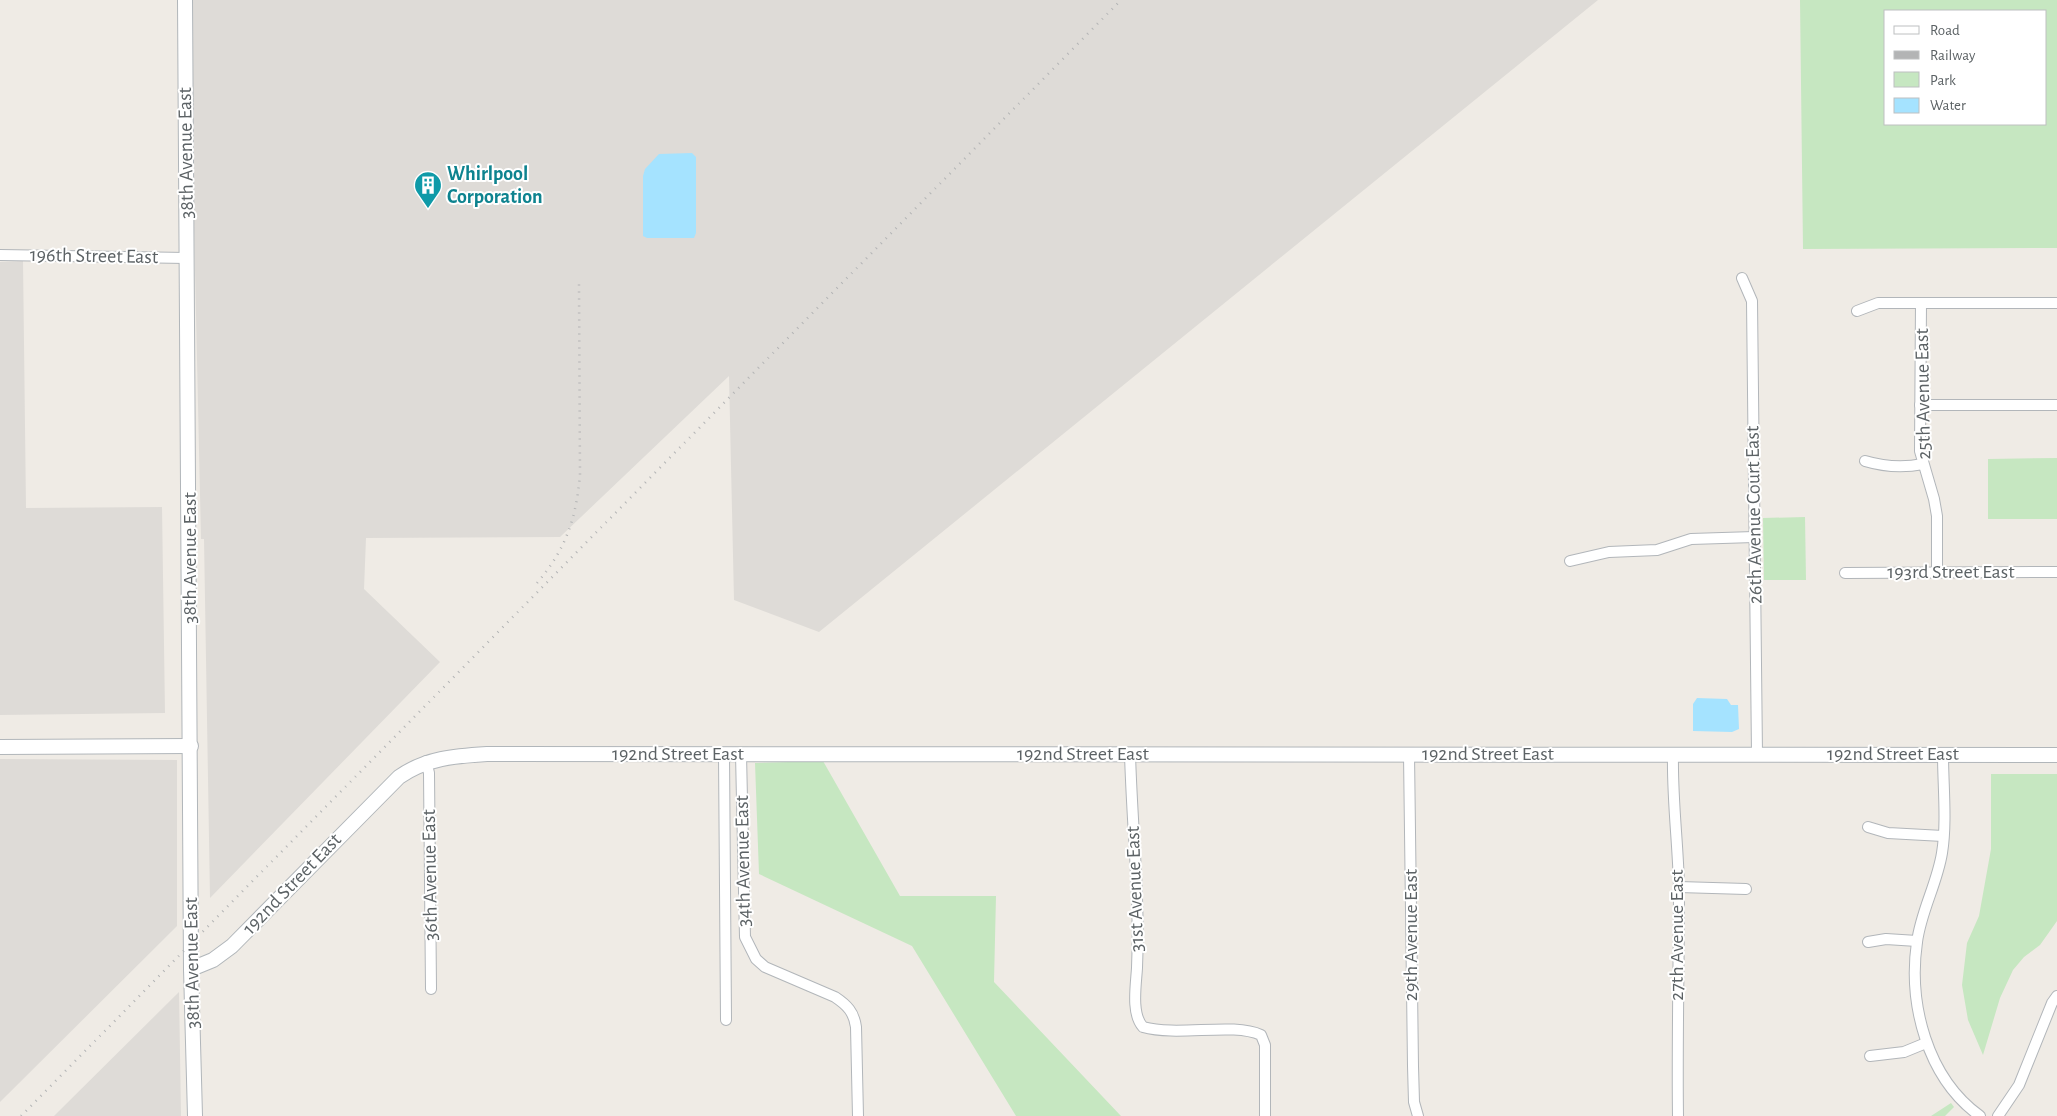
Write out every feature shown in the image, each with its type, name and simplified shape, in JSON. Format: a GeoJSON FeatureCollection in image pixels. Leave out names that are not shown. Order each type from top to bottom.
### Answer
{"type":"FeatureCollection","features":[{"type":"Feature","properties":{"kind":"street","name":"38th Avenue East"},"geometry":{"type":"LineString","coordinates":[[184,0],[191,746],[191,969],[195,1116]]}},
{"type":"Feature","properties":{"kind":"street","name":"196th Street East"},"geometry":{"type":"LineString","coordinates":[[0,255],[187,258]]}},
{"type":"Feature","properties":{"kind":"street","name":"26th Avenue Court East"},"geometry":{"type":"LineString","coordinates":[[1742,278],[1752,301],[1757,754]]}},
{"type":"Feature","properties":{"kind":"street"},"geometry":{"type":"LineString","coordinates":[[1857,311],[1878,303],[2057,303]]}},
{"type":"Feature","properties":{"kind":"street","name":"25th Avenue East"},"geometry":{"type":"LineString","coordinates":[[1921,303],[1920,451],[1937,516],[1937,572]]}},
{"type":"Feature","properties":{"kind":"street"},"geometry":{"type":"LineString","coordinates":[[1920,405],[2057,405]]}},
{"type":"Feature","properties":{"kind":"street"},"geometry":{"type":"LineString","coordinates":[[1865,461],[1882,466],[1923,464]]}},
{"type":"Feature","properties":{"kind":"street"},"geometry":{"type":"LineString","coordinates":[[1570,561],[1609,552],[1657,550],[1691,539],[1754,537]]}},
{"type":"Feature","properties":{"kind":"street","name":"193rd Street East"},"geometry":{"type":"LineString","coordinates":[[1845,573],[2057,572]]}},
{"type":"Feature","properties":{"kind":"street"},"geometry":{"type":"LineString","coordinates":[[0,747],[191,746]]}},
{"type":"Feature","properties":{"kind":"street","name":"192nd Street East"},"geometry":{"type":"LineString","coordinates":[[191,969],[213,960],[232,946],[383,791],[407,771],[426,762],[452,756],[487,754],[2057,755]]}},
{"type":"Feature","properties":{"kind":"street"},"geometry":{"type":"LineString","coordinates":[[724,754],[726,1020]]}},
{"type":"Feature","properties":{"kind":"street","name":"34th Avenue East"},"geometry":{"type":"LineString","coordinates":[[741,754],[745,938],[756,959],[765,967],[835,997],[853,1013],[856,1027],[858,1116]]}},
{"type":"Feature","properties":{"kind":"street","name":"31st Avenue East"},"geometry":{"type":"LineString","coordinates":[[1130,754],[1139,929],[1136,992],[1141,1024],[1143,1027],[1159,1031],[1246,1031],[1261,1035],[1265,1045],[1265,1116]]}},
{"type":"Feature","properties":{"kind":"street","name":"29th Avenue East"},"geometry":{"type":"LineString","coordinates":[[1409,754],[1413,1066],[1414,1102],[1418,1116]]}},
{"type":"Feature","properties":{"kind":"street","name":"27th Avenue East"},"geometry":{"type":"LineString","coordinates":[[1673,754],[1672,792],[1677,824],[1679,887],[1678,1116]]}},
{"type":"Feature","properties":{"kind":"street"},"geometry":{"type":"LineString","coordinates":[[1943,754],[1943,836],[1937,876],[1916,941],[1915,982],[1918,1010],[1926,1043],[1947,1084],[1962,1103],[1980,1116]]}},
{"type":"Feature","properties":{"kind":"street","name":"36th Avenue East"},"geometry":{"type":"LineString","coordinates":[[426,762],[429,773],[431,989]]}},
{"type":"Feature","properties":{"kind":"street"},"geometry":{"type":"LineString","coordinates":[[1868,827],[1888,833],[1943,836]]}},
{"type":"Feature","properties":{"kind":"street"},"geometry":{"type":"LineString","coordinates":[[1679,887],[1746,889]]}},
{"type":"Feature","properties":{"kind":"street"},"geometry":{"type":"LineString","coordinates":[[1868,942],[1886,939],[1916,941]]}},
{"type":"Feature","properties":{"kind":"street"},"geometry":{"type":"LineString","coordinates":[[1998,1116],[2019,1086],[2052,1002],[2057,996]]}},
{"type":"Feature","properties":{"kind":"street"},"geometry":{"type":"LineString","coordinates":[[1870,1056],[1904,1052],[1926,1043]]}},
{"type":"Feature","properties":{"kind":"shaded area"},"geometry":{"type":"Polygon","coordinates":[[[189,0],[1598,0],[819,632],[734,600],[729,376],[560,537],[366,538],[364,589],[440,662],[210,898],[204,539],[201,539],[189,0]]]}},
{"type":"Feature","properties":{"kind":"shaded area"},"geometry":{"type":"Polygon","coordinates":[[[23,261],[26,508],[162,507],[165,713],[0,715],[0,262],[23,261]]]}},
{"type":"Feature","properties":{"kind":"shaded area"},"geometry":{"type":"Polygon","coordinates":[[[0,759],[177,760],[177,926],[0,1102],[0,759]]]}},
{"type":"Feature","properties":{"kind":"shaded area"},"geometry":{"type":"Polygon","coordinates":[[[179,992],[181,1116],[54,1116],[179,992]]]}},
{"type":"Feature","properties":{"kind":"green space"},"geometry":{"type":"Polygon","coordinates":[[[1800,0],[2057,0],[2057,248],[1803,249],[1800,0]]]}},
{"type":"Feature","properties":{"kind":"green space"},"geometry":{"type":"Polygon","coordinates":[[[2057,458],[2057,519],[1988,519],[1988,459],[2057,458]]]}},
{"type":"Feature","properties":{"kind":"green space"},"geometry":{"type":"Polygon","coordinates":[[[1805,517],[1806,580],[1764,580],[1763,518],[1805,517]]]}},
{"type":"Feature","properties":{"kind":"green space"},"geometry":{"type":"Polygon","coordinates":[[[823,761],[900,896],[996,896],[994,982],[1121,1116],[1016,1116],[912,946],[759,874],[755,763],[823,761]]]}},
{"type":"Feature","properties":{"kind":"green space"},"geometry":{"type":"Polygon","coordinates":[[[1991,774],[2057,774],[2057,921],[2040,945],[2024,957],[2013,970],[2000,998],[1983,1055],[1968,1020],[1962,985],[1967,943],[1979,916],[1991,849],[1991,774]]]}},
{"type":"Feature","properties":{"kind":"green space"},"geometry":{"type":"Polygon","coordinates":[[[1951,1103],[1954,1107],[1945,1116],[1931,1116],[1951,1103]]]}},
{"type":"Feature","properties":{"kind":"water"},"geometry":{"type":"Polygon","coordinates":[[[692,153],[696,157],[696,233],[694,238],[647,238],[643,236],[643,176],[645,169],[659,154],[692,153]]]}},
{"type":"Feature","properties":{"kind":"water"},"geometry":{"type":"Polygon","coordinates":[[[1697,698],[1727,699],[1731,705],[1738,705],[1739,729],[1732,732],[1693,731],[1693,704],[1697,698]]]}},
{"type":"Feature","properties":{"kind":"railway"},"geometry":{"type":"LineString","coordinates":[[21,1116],[1121,0]]}},
{"type":"Feature","properties":{"kind":"railway"},"geometry":{"type":"LineString","coordinates":[[537,583],[562,545],[568,533],[576,506],[580,475],[579,284]]}},
{"type":"Feature","properties":{"kind":"place","name":"Whirlpool Corporation"},"geometry":{"type":"Point","coordinates":[428,209]}}]}
